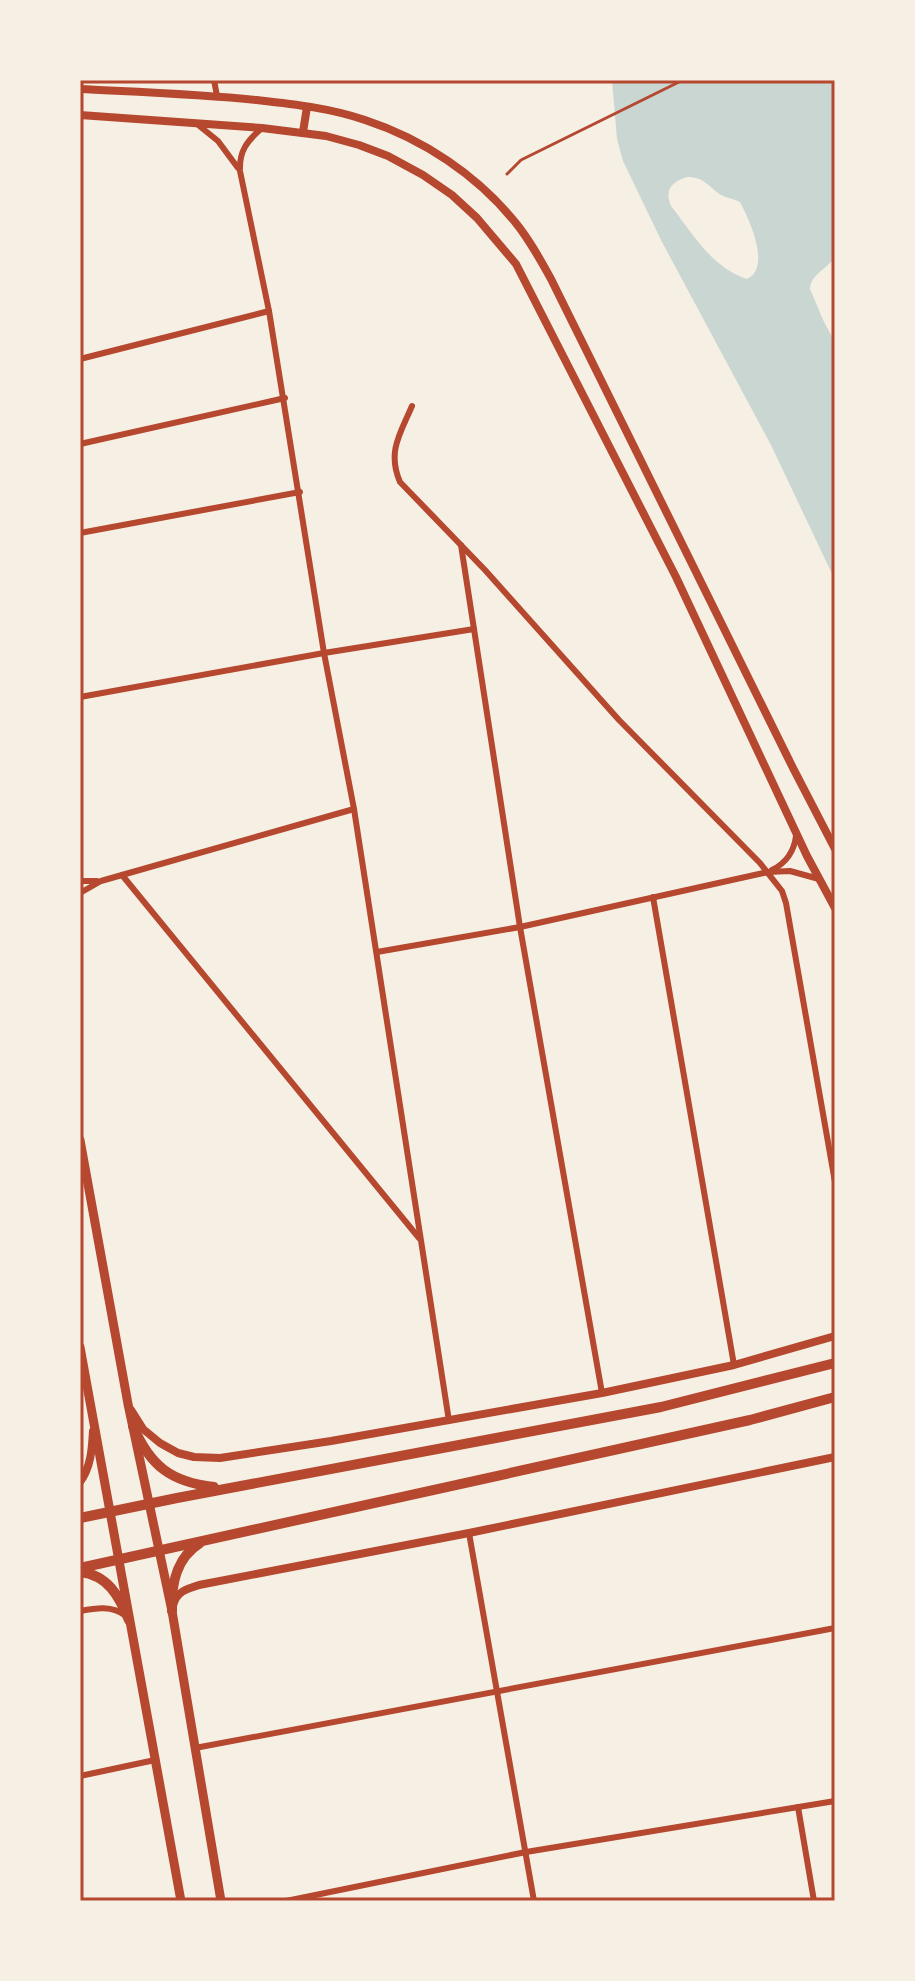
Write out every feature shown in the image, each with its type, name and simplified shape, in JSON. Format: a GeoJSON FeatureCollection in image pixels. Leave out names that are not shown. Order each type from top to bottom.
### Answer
{"type":"FeatureCollection","features":[{"type":"Feature","properties":{"kind":"main road"},"geometry":{"type":"LineString","coordinates":[[80,1140],[127,1399],[172,1611],[221,1901]]}},
{"type":"Feature","properties":{"kind":"main road"},"geometry":{"type":"LineString","coordinates":[[80,1347],[181,1901]]}},
{"type":"Feature","properties":{"kind":"main road"},"geometry":{"type":"LineString","coordinates":[[80,1518],[661,1407],[835,1363]]}},
{"type":"Feature","properties":{"kind":"main road"},"geometry":{"type":"LineString","coordinates":[[80,1570],[750,1420],[835,1397]]}},
{"type":"Feature","properties":{"kind":"main road"},"geometry":{"type":"LineString","coordinates":[[133,1426],[154,1462],[173,1476],[193,1484],[240,1486]]}},
{"type":"Feature","properties":{"kind":"main road"},"geometry":{"type":"LineString","coordinates":[[172,1611],[171,1595],[180,1563],[191,1549],[213,1538]]}},
{"type":"Feature","properties":{"kind":"main road"},"geometry":{"type":"LineString","coordinates":[[80,1570],[103,1579],[118,1597],[129,1620]]}},
{"type":"Feature","properties":{"kind":"street"},"geometry":{"type":"LineString","coordinates":[[214,80],[217,96]]}},
{"type":"Feature","properties":{"kind":"street"},"geometry":{"type":"LineString","coordinates":[[80,89],[217,96],[307,107],[365,120],[433,151],[491,196],[515,222],[551,279],[835,849]]}},
{"type":"Feature","properties":{"kind":"street"},"geometry":{"type":"LineString","coordinates":[[303,132],[307,107]]}},
{"type":"Feature","properties":{"kind":"street"},"geometry":{"type":"LineString","coordinates":[[80,115],[262,128],[326,136],[388,156],[423,175],[469,210],[516,264],[676,577],[835,908]]}},
{"type":"Feature","properties":{"kind":"street"},"geometry":{"type":"LineString","coordinates":[[195,123],[218,141],[240,171]]}},
{"type":"Feature","properties":{"kind":"street"},"geometry":{"type":"LineString","coordinates":[[262,128],[246,143],[240,171],[285,398],[324,653],[354,809],[449,1421]]}},
{"type":"Feature","properties":{"kind":"street"},"geometry":{"type":"LineString","coordinates":[[80,359],[269,311]]}},
{"type":"Feature","properties":{"kind":"street"},"geometry":{"type":"LineString","coordinates":[[80,444],[285,398]]}},
{"type":"Feature","properties":{"kind":"street"},"geometry":{"type":"LineString","coordinates":[[412,406],[393,456],[400,482],[485,570],[619,720],[768,872],[782,891],[835,1182]]}},
{"type":"Feature","properties":{"kind":"street"},"geometry":{"type":"LineString","coordinates":[[80,533],[300,492]]}},
{"type":"Feature","properties":{"kind":"street"},"geometry":{"type":"LineString","coordinates":[[461,545],[520,927],[602,1393]]}},
{"type":"Feature","properties":{"kind":"street"},"geometry":{"type":"LineString","coordinates":[[80,697],[474,629]]}},
{"type":"Feature","properties":{"kind":"street"},"geometry":{"type":"LineString","coordinates":[[80,893],[101,881],[354,809]]}},
{"type":"Feature","properties":{"kind":"street"},"geometry":{"type":"LineString","coordinates":[[768,872],[792,852],[796,832]]}},
{"type":"Feature","properties":{"kind":"street"},"geometry":{"type":"LineString","coordinates":[[377,952],[520,927],[768,872],[790,871],[819,879]]}},
{"type":"Feature","properties":{"kind":"street"},"geometry":{"type":"LineString","coordinates":[[122,875],[421,1241]]}},
{"type":"Feature","properties":{"kind":"street"},"geometry":{"type":"LineString","coordinates":[[80,881],[101,881]]}},
{"type":"Feature","properties":{"kind":"street"},"geometry":{"type":"LineString","coordinates":[[653,897],[734,1365]]}},
{"type":"Feature","properties":{"kind":"street"},"geometry":{"type":"LineString","coordinates":[[127,1399],[143,1429],[160,1443],[178,1453],[208,1458],[257,1453],[602,1393],[734,1365],[835,1336]]}},
{"type":"Feature","properties":{"kind":"street"},"geometry":{"type":"LineString","coordinates":[[80,1482],[90,1460],[94,1427]]}},
{"type":"Feature","properties":{"kind":"street"},"geometry":{"type":"LineString","coordinates":[[172,1611],[175,1600],[188,1588],[835,1457]]}},
{"type":"Feature","properties":{"kind":"street"},"geometry":{"type":"LineString","coordinates":[[469,1533],[534,1901]]}},
{"type":"Feature","properties":{"kind":"street"},"geometry":{"type":"LineString","coordinates":[[80,1611],[108,1608],[124,1614],[129,1620]]}},
{"type":"Feature","properties":{"kind":"street"},"geometry":{"type":"LineString","coordinates":[[195,1748],[835,1628]]}},
{"type":"Feature","properties":{"kind":"street"},"geometry":{"type":"LineString","coordinates":[[80,1776],[155,1760]]}},
{"type":"Feature","properties":{"kind":"street"},"geometry":{"type":"LineString","coordinates":[[286,1901],[526,1852],[835,1801]]}},
{"type":"Feature","properties":{"kind":"street"},"geometry":{"type":"LineString","coordinates":[[798,1807],[814,1901]]}},
{"type":"Feature","properties":{"kind":"path"},"geometry":{"type":"LineString","coordinates":[[507,174],[521,160],[683,80]]}},
{"type":"Feature","properties":{"kind":"shaded area"},"geometry":{"type":"Polygon","coordinates":[[[612,80],[835,80],[835,257],[816,275],[810,289],[835,342],[835,580],[771,445],[662,242],[623,161],[617,139],[612,80]],[[687,177],[671,187],[668,195],[671,206],[713,258],[734,274],[747,279],[758,265],[758,254],[753,231],[740,202],[721,195],[698,179],[687,177]]]}}]}
